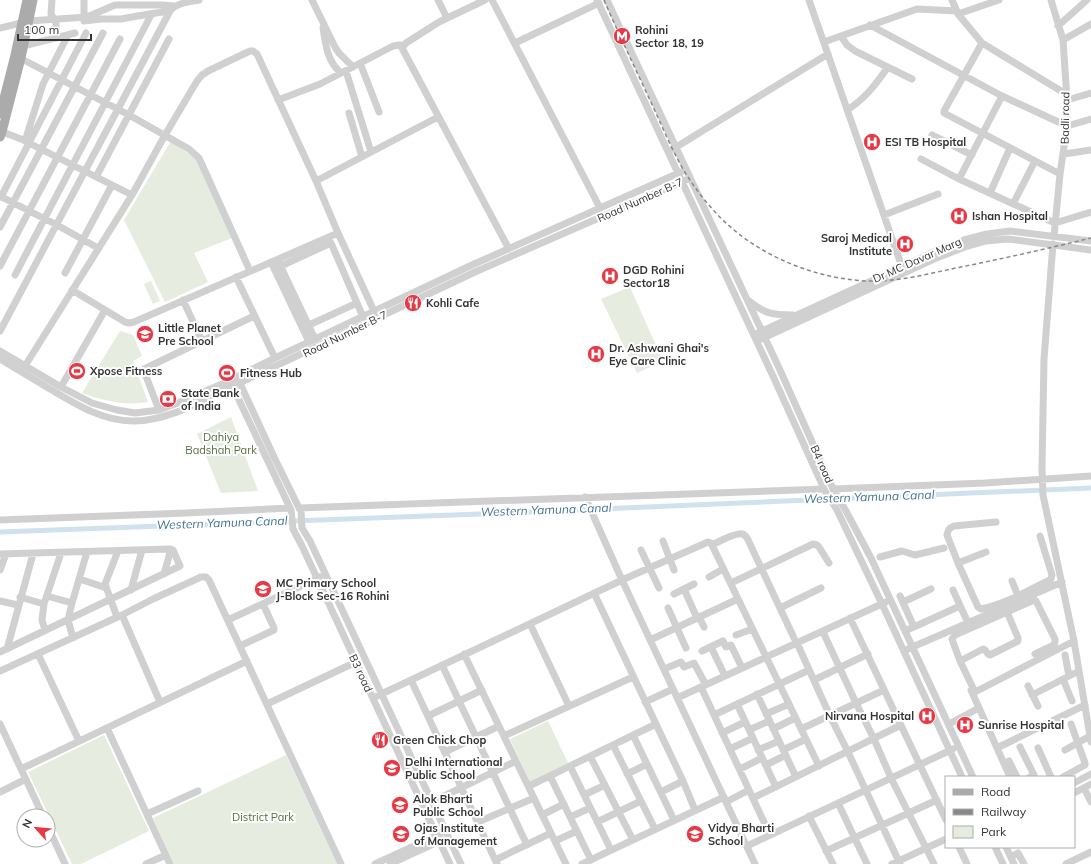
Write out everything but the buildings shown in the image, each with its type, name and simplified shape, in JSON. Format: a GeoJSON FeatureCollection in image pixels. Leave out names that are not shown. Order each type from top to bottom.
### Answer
{"type":"FeatureCollection","features":[{"type":"Feature","properties":{"kind":"main road"},"geometry":{"type":"LineString","coordinates":[[0,114],[18,57],[24,46],[27,0]]}},
{"type":"Feature","properties":{"kind":"main road"},"geometry":{"type":"LineString","coordinates":[[1,133],[25,22],[33,0]]}},
{"type":"Feature","properties":{"kind":"street"},"geometry":{"type":"LineString","coordinates":[[52,0],[51,14],[56,22],[56,38]]}},
{"type":"Feature","properties":{"kind":"street"},"geometry":{"type":"LineString","coordinates":[[84,0],[84,21],[122,19],[172,9],[199,0]]}},
{"type":"Feature","properties":{"kind":"street"},"geometry":{"type":"LineString","coordinates":[[312,0],[335,47],[353,67]]}},
{"type":"Feature","properties":{"kind":"street"},"geometry":{"type":"LineString","coordinates":[[438,0],[448,18]]}},
{"type":"Feature","properties":{"kind":"street"},"geometry":{"type":"LineString","coordinates":[[278,100],[320,84],[393,46],[403,45],[448,18],[485,0]]}},
{"type":"Feature","properties":{"kind":"street"},"geometry":{"type":"LineString","coordinates":[[492,0],[600,208]]}},
{"type":"Feature","properties":{"kind":"street","name":"B4 road"},"geometry":{"type":"LineString","coordinates":[[607,0],[763,334],[834,491],[871,558],[973,776]]}},
{"type":"Feature","properties":{"kind":"street"},"geometry":{"type":"LineString","coordinates":[[809,0],[903,270]]}},
{"type":"Feature","properties":{"kind":"street"},"geometry":{"type":"LineString","coordinates":[[952,0],[958,13],[982,43],[1067,97],[1091,93]]}},
{"type":"Feature","properties":{"kind":"street"},"geometry":{"type":"LineString","coordinates":[[824,42],[917,9],[958,13],[979,3],[999,0]]}},
{"type":"Feature","properties":{"kind":"street","name":"Badli road"},"geometry":{"type":"LineString","coordinates":[[1051,0],[1063,40],[1067,97],[1067,126],[1060,174],[1054,236]]}},
{"type":"Feature","properties":{"kind":"street"},"geometry":{"type":"LineString","coordinates":[[1058,26],[1087,0]]}},
{"type":"Feature","properties":{"kind":"street"},"geometry":{"type":"LineString","coordinates":[[515,43],[598,2]]}},
{"type":"Feature","properties":{"kind":"street","name":"B4 road"},"geometry":{"type":"LineString","coordinates":[[598,2],[755,337],[824,490],[837,510],[962,776]]}},
{"type":"Feature","properties":{"kind":"street"},"geometry":{"type":"LineString","coordinates":[[0,28],[25,22],[87,17],[115,5],[163,5],[172,9]]}},
{"type":"Feature","properties":{"kind":"street"},"geometry":{"type":"LineString","coordinates":[[0,331],[172,9]]}},
{"type":"Feature","properties":{"kind":"street"},"geometry":{"type":"LineString","coordinates":[[15,275],[150,17]]}},
{"type":"Feature","properties":{"kind":"street"},"geometry":{"type":"LineString","coordinates":[[321,18],[326,48],[334,66],[343,72],[371,152]]}},
{"type":"Feature","properties":{"kind":"street"},"geometry":{"type":"LineString","coordinates":[[1063,40],[1091,24]]}},
{"type":"Feature","properties":{"kind":"street"},"geometry":{"type":"LineString","coordinates":[[870,25],[1002,96],[1067,126],[1091,119]]}},
{"type":"Feature","properties":{"kind":"street"},"geometry":{"type":"LineString","coordinates":[[0,227],[103,33]]}},
{"type":"Feature","properties":{"kind":"street"},"geometry":{"type":"LineString","coordinates":[[24,46],[71,34],[48,73],[40,90],[27,142]]}},
{"type":"Feature","properties":{"kind":"street"},"geometry":{"type":"LineString","coordinates":[[86,34],[27,142],[0,197],[98,248]]}},
{"type":"Feature","properties":{"kind":"street"},"geometry":{"type":"LineString","coordinates":[[841,36],[847,45],[855,51],[912,79]]}},
{"type":"Feature","properties":{"kind":"street"},"geometry":{"type":"LineString","coordinates":[[0,266],[120,39]]}},
{"type":"Feature","properties":{"kind":"street"},"geometry":{"type":"LineString","coordinates":[[96,177],[169,39]]}},
{"type":"Feature","properties":{"kind":"street"},"geometry":{"type":"LineString","coordinates":[[982,43],[944,113],[1060,174]]}},
{"type":"Feature","properties":{"kind":"street"},"geometry":{"type":"LineString","coordinates":[[403,45],[403,50],[509,249]]}},
{"type":"Feature","properties":{"kind":"street"},"geometry":{"type":"LineString","coordinates":[[25,366],[132,195],[165,135],[202,75],[250,52],[257,54],[316,181],[374,311],[374,319]]}},
{"type":"Feature","properties":{"kind":"street"},"geometry":{"type":"LineString","coordinates":[[668,152],[828,54]]}},
{"type":"Feature","properties":{"kind":"street"},"geometry":{"type":"LineString","coordinates":[[18,57],[119,109],[189,149],[199,158],[250,271]]}},
{"type":"Feature","properties":{"kind":"street"},"geometry":{"type":"LineString","coordinates":[[360,64],[380,112]]}},
{"type":"Feature","properties":{"kind":"street"},"geometry":{"type":"LineString","coordinates":[[847,110],[863,98],[888,67]]}},
{"type":"Feature","properties":{"kind":"street"},"geometry":{"type":"LineString","coordinates":[[959,179],[1002,96]]}},
{"type":"Feature","properties":{"kind":"street"},"geometry":{"type":"LineString","coordinates":[[349,113],[362,157]]}},
{"type":"Feature","properties":{"kind":"street"},"geometry":{"type":"LineString","coordinates":[[316,181],[438,117]]}},
{"type":"Feature","properties":{"kind":"street"},"geometry":{"type":"LineString","coordinates":[[1,133],[42,149],[132,195]]}},
{"type":"Feature","properties":{"kind":"street"},"geometry":{"type":"LineString","coordinates":[[932,135],[972,155]]}},
{"type":"Feature","properties":{"kind":"street"},"geometry":{"type":"LineString","coordinates":[[990,193],[1010,148]]}},
{"type":"Feature","properties":{"kind":"street"},"geometry":{"type":"LineString","coordinates":[[1064,154],[1091,150]]}},
{"type":"Feature","properties":{"kind":"street"},"geometry":{"type":"LineString","coordinates":[[921,159],[959,179],[1055,223],[1091,212]]}},
{"type":"Feature","properties":{"kind":"street"},"geometry":{"type":"LineString","coordinates":[[1013,204],[1035,161]]}},
{"type":"Feature","properties":{"kind":"street","name":"Road Number B-7"},"geometry":{"type":"LineString","coordinates":[[0,359],[88,410],[113,418],[134,421],[155,419],[180,411],[239,380],[374,319],[509,249],[686,170]]}},
{"type":"Feature","properties":{"kind":"street","name":"Road Number B-7"},"geometry":{"type":"LineString","coordinates":[[239,380],[275,358],[374,311],[690,178]]}},
{"type":"Feature","properties":{"kind":"street"},"geometry":{"type":"LineString","coordinates":[[65,272],[112,185]]}},
{"type":"Feature","properties":{"kind":"street"},"geometry":{"type":"LineString","coordinates":[[884,215],[938,194]]}},
{"type":"Feature","properties":{"kind":"street","name":"Dr MC Davar Marg"},"geometry":{"type":"LineString","coordinates":[[755,337],[795,316],[903,270],[964,240],[986,234],[1010,231],[1091,241]]}},
{"type":"Feature","properties":{"kind":"street"},"geometry":{"type":"LineString","coordinates":[[72,290],[122,320],[129,323],[134,322],[338,233]]}},
{"type":"Feature","properties":{"kind":"street"},"geometry":{"type":"LineString","coordinates":[[763,334],[903,270],[934,260],[965,247],[986,241],[1008,239],[1091,250]]}},
{"type":"Feature","properties":{"kind":"street"},"geometry":{"type":"LineString","coordinates":[[281,266],[331,243],[363,316]]}},
{"type":"Feature","properties":{"kind":"street"},"geometry":{"type":"LineString","coordinates":[[713,248],[721,244]]}},
{"type":"Feature","properties":{"kind":"street"},"geometry":{"type":"LineString","coordinates":[[1053,244],[1044,359],[1043,495],[1074,641],[1091,739],[1065,750]]}},
{"type":"Feature","properties":{"kind":"street"},"geometry":{"type":"LineString","coordinates":[[274,261],[281,266],[308,325],[312,340]]}},
{"type":"Feature","properties":{"kind":"street"},"geometry":{"type":"LineString","coordinates":[[274,261],[312,340]]}},
{"type":"Feature","properties":{"kind":"street"},"geometry":{"type":"LineString","coordinates":[[343,273],[354,269]]}},
{"type":"Feature","properties":{"kind":"street"},"geometry":{"type":"LineString","coordinates":[[236,277],[275,358]]}},
{"type":"Feature","properties":{"kind":"street"},"geometry":{"type":"LineString","coordinates":[[183,300],[202,341]]}},
{"type":"Feature","properties":{"kind":"street"},"geometry":{"type":"LineString","coordinates":[[747,300],[769,314],[778,316],[795,316]]}},
{"type":"Feature","properties":{"kind":"street"},"geometry":{"type":"LineString","coordinates":[[308,325],[357,303]]}},
{"type":"Feature","properties":{"kind":"street"},"geometry":{"type":"LineString","coordinates":[[61,387],[105,310]]}},
{"type":"Feature","properties":{"kind":"street"},"geometry":{"type":"LineString","coordinates":[[159,410],[144,369],[254,316]]}},
{"type":"Feature","properties":{"kind":"street","name":"Road Number B-7"},"geometry":{"type":"LineString","coordinates":[[0,351],[61,387],[92,403],[135,413],[159,410],[231,384]]}},
{"type":"Feature","properties":{"kind":"street"},"geometry":{"type":"LineString","coordinates":[[239,380],[274,457],[300,509],[586,500],[824,490]]}},
{"type":"Feature","properties":{"kind":"street","name":"B3 road"},"geometry":{"type":"LineString","coordinates":[[231,384],[291,509],[293,529],[450,864]]}},
{"type":"Feature","properties":{"kind":"street"},"geometry":{"type":"LineString","coordinates":[[834,491],[985,483],[1042,477],[1091,476]]}},
{"type":"Feature","properties":{"kind":"street"},"geometry":{"type":"LineString","coordinates":[[586,500],[755,864]]}},
{"type":"Feature","properties":{"kind":"street"},"geometry":{"type":"LineString","coordinates":[[0,520],[291,509]]}},
{"type":"Feature","properties":{"kind":"street","name":"B3 road"},"geometry":{"type":"LineString","coordinates":[[300,509],[302,528],[326,574],[461,864]]}},
{"type":"Feature","properties":{"kind":"street"},"geometry":{"type":"LineString","coordinates":[[996,522],[954,526],[950,527],[947,534],[958,563],[980,609],[1003,608],[1032,600],[1036,601],[1055,639],[1055,642],[1054,645],[1035,654]]}},
{"type":"Feature","properties":{"kind":"street"},"geometry":{"type":"LineString","coordinates":[[712,545],[742,534],[749,542],[882,825],[897,863],[945,839]]}},
{"type":"Feature","properties":{"kind":"street"},"geometry":{"type":"LineString","coordinates":[[1010,776],[953,642],[954,637],[1003,608],[1018,596],[1048,582],[1051,579],[1052,575],[1040,536]]}},
{"type":"Feature","properties":{"kind":"street"},"geometry":{"type":"LineString","coordinates":[[663,541],[674,570]]}},
{"type":"Feature","properties":{"kind":"street"},"geometry":{"type":"LineString","coordinates":[[373,698],[594,593],[708,542],[712,545],[731,583],[819,766]]}},
{"type":"Feature","properties":{"kind":"street"},"geometry":{"type":"LineString","coordinates":[[731,583],[813,544],[819,547],[828,563]]}},
{"type":"Feature","properties":{"kind":"street"},"geometry":{"type":"LineString","coordinates":[[880,557],[902,551],[915,555],[944,548]]}},
{"type":"Feature","properties":{"kind":"street"},"geometry":{"type":"LineString","coordinates":[[0,570],[3,554],[171,549]]}},
{"type":"Feature","properties":{"kind":"street"},"geometry":{"type":"LineString","coordinates":[[164,574],[171,549]]}},
{"type":"Feature","properties":{"kind":"street"},"geometry":{"type":"LineString","coordinates":[[3,650],[180,566],[173,550],[171,549]]}},
{"type":"Feature","properties":{"kind":"street"},"geometry":{"type":"LineString","coordinates":[[131,590],[142,550]]}},
{"type":"Feature","properties":{"kind":"street"},"geometry":{"type":"LineString","coordinates":[[641,550],[659,588]]}},
{"type":"Feature","properties":{"kind":"street"},"geometry":{"type":"LineString","coordinates":[[118,551],[105,584],[106,588],[110,600],[120,616],[160,702]]}},
{"type":"Feature","properties":{"kind":"street"},"geometry":{"type":"LineString","coordinates":[[73,638],[68,620],[87,552]]}},
{"type":"Feature","properties":{"kind":"street"},"geometry":{"type":"LineString","coordinates":[[958,563],[986,552]]}},
{"type":"Feature","properties":{"kind":"street"},"geometry":{"type":"LineString","coordinates":[[45,630],[42,620],[44,604],[61,553]]}},
{"type":"Feature","properties":{"kind":"street"},"geometry":{"type":"LineString","coordinates":[[3,650],[33,554]]}},
{"type":"Feature","properties":{"kind":"street"},"geometry":{"type":"LineString","coordinates":[[709,577],[723,569]]}},
{"type":"Feature","properties":{"kind":"street"},"geometry":{"type":"LineString","coordinates":[[228,620],[326,574]]}},
{"type":"Feature","properties":{"kind":"street"},"geometry":{"type":"LineString","coordinates":[[0,671],[120,616],[152,599],[206,577],[209,580],[228,620],[341,864]]}},
{"type":"Feature","properties":{"kind":"street"},"geometry":{"type":"LineString","coordinates":[[80,579],[106,588]]}},
{"type":"Feature","properties":{"kind":"street"},"geometry":{"type":"LineString","coordinates":[[1012,581],[1018,596]]}},
{"type":"Feature","properties":{"kind":"street"},"geometry":{"type":"LineString","coordinates":[[904,651],[1062,582]]}},
{"type":"Feature","properties":{"kind":"street"},"geometry":{"type":"LineString","coordinates":[[674,594],[694,584]]}},
{"type":"Feature","properties":{"kind":"street"},"geometry":{"type":"LineString","coordinates":[[780,608],[821,588]]}},
{"type":"Feature","properties":{"kind":"street"},"geometry":{"type":"LineString","coordinates":[[684,589],[704,627]]}},
{"type":"Feature","properties":{"kind":"street"},"geometry":{"type":"LineString","coordinates":[[914,627],[901,599],[931,589]]}},
{"type":"Feature","properties":{"kind":"street"},"geometry":{"type":"LineString","coordinates":[[953,590],[968,623]]}},
{"type":"Feature","properties":{"kind":"street"},"geometry":{"type":"LineString","coordinates":[[594,593],[695,810]]}},
{"type":"Feature","properties":{"kind":"street"},"geometry":{"type":"LineString","coordinates":[[47,596],[72,603]]}},
{"type":"Feature","properties":{"kind":"street"},"geometry":{"type":"LineString","coordinates":[[20,597],[44,604]]}},
{"type":"Feature","properties":{"kind":"street"},"geometry":{"type":"LineString","coordinates":[[650,640],[738,599]]}},
{"type":"Feature","properties":{"kind":"street"},"geometry":{"type":"LineString","coordinates":[[677,698],[766,657],[796,640],[823,632],[890,600]]}},
{"type":"Feature","properties":{"kind":"street"},"geometry":{"type":"LineString","coordinates":[[0,602],[18,605]]}},
{"type":"Feature","properties":{"kind":"street"},"geometry":{"type":"LineString","coordinates":[[240,646],[274,630],[263,604]]}},
{"type":"Feature","properties":{"kind":"street"},"geometry":{"type":"LineString","coordinates":[[905,631],[960,606]]}},
{"type":"Feature","properties":{"kind":"street"},"geometry":{"type":"LineString","coordinates":[[668,608],[686,648]]}},
{"type":"Feature","properties":{"kind":"street"},"geometry":{"type":"LineString","coordinates":[[960,661],[983,649],[990,655],[1018,641],[1018,638],[1003,608]]}},
{"type":"Feature","properties":{"kind":"street"},"geometry":{"type":"LineString","coordinates":[[850,618],[945,818]]}},
{"type":"Feature","properties":{"kind":"street"},"geometry":{"type":"LineString","coordinates":[[530,624],[569,706]]}},
{"type":"Feature","properties":{"kind":"street"},"geometry":{"type":"LineString","coordinates":[[736,635],[752,629]]}},
{"type":"Feature","properties":{"kind":"street"},"geometry":{"type":"LineString","coordinates":[[823,632],[891,778],[934,864]]}},
{"type":"Feature","properties":{"kind":"street"},"geometry":{"type":"LineString","coordinates":[[944,633],[974,692]]}},
{"type":"Feature","properties":{"kind":"street"},"geometry":{"type":"LineString","coordinates":[[702,651],[723,641],[726,647],[731,645],[742,668]]}},
{"type":"Feature","properties":{"kind":"street"},"geometry":{"type":"LineString","coordinates":[[974,692],[1074,641]]}},
{"type":"Feature","properties":{"kind":"street"},"geometry":{"type":"LineString","coordinates":[[711,647],[725,676]]}},
{"type":"Feature","properties":{"kind":"street"},"geometry":{"type":"LineString","coordinates":[[38,654],[79,741]]}},
{"type":"Feature","properties":{"kind":"street"},"geometry":{"type":"LineString","coordinates":[[464,654],[566,864]]}},
{"type":"Feature","properties":{"kind":"street"},"geometry":{"type":"LineString","coordinates":[[814,680],[868,654]]}},
{"type":"Feature","properties":{"kind":"street"},"geometry":{"type":"LineString","coordinates":[[1065,655],[1066,678],[1072,701]]}},
{"type":"Feature","properties":{"kind":"street"},"geometry":{"type":"LineString","coordinates":[[21,769],[247,661]]}},
{"type":"Feature","properties":{"kind":"street"},"geometry":{"type":"LineString","coordinates":[[267,704],[356,662]]}},
{"type":"Feature","properties":{"kind":"street"},"geometry":{"type":"LineString","coordinates":[[664,669],[681,662],[684,667],[694,662],[714,715],[770,835]]}},
{"type":"Feature","properties":{"kind":"street"},"geometry":{"type":"LineString","coordinates":[[442,665],[527,845]]}},
{"type":"Feature","properties":{"kind":"street"},"geometry":{"type":"LineString","coordinates":[[714,715],[809,670]]}},
{"type":"Feature","properties":{"kind":"street"},"geometry":{"type":"LineString","coordinates":[[1032,695],[1079,671]]}},
{"type":"Feature","properties":{"kind":"street"},"geometry":{"type":"LineString","coordinates":[[504,736],[633,677]]}},
{"type":"Feature","properties":{"kind":"street"},"geometry":{"type":"LineString","coordinates":[[411,680],[496,862],[552,833]]}},
{"type":"Feature","properties":{"kind":"street"},"geometry":{"type":"LineString","coordinates":[[1028,686],[1038,706]]}},
{"type":"Feature","properties":{"kind":"street"},"geometry":{"type":"LineString","coordinates":[[645,702],[673,689]]}},
{"type":"Feature","properties":{"kind":"street"},"geometry":{"type":"LineString","coordinates":[[428,716],[482,690]]}},
{"type":"Feature","properties":{"kind":"street"},"geometry":{"type":"LineString","coordinates":[[801,729],[884,690]]}},
{"type":"Feature","properties":{"kind":"street"},"geometry":{"type":"LineString","coordinates":[[757,694],[796,777]]}},
{"type":"Feature","properties":{"kind":"street"},"geometry":{"type":"LineString","coordinates":[[737,704],[776,787]]}},
{"type":"Feature","properties":{"kind":"street"},"geometry":{"type":"LineString","coordinates":[[749,730],[789,704]]}},
{"type":"Feature","properties":{"kind":"street"},"geometry":{"type":"LineString","coordinates":[[997,748],[1085,705]]}},
{"type":"Feature","properties":{"kind":"street"},"geometry":{"type":"LineString","coordinates":[[949,724],[975,710]]}},
{"type":"Feature","properties":{"kind":"street"},"geometry":{"type":"LineString","coordinates":[[773,728],[795,718]]}},
{"type":"Feature","properties":{"kind":"street"},"geometry":{"type":"LineString","coordinates":[[722,733],[745,722]]}},
{"type":"Feature","properties":{"kind":"street"},"geometry":{"type":"LineString","coordinates":[[0,724],[39,808]]}},
{"type":"Feature","properties":{"kind":"street"},"geometry":{"type":"LineString","coordinates":[[529,786],[656,724]]}},
{"type":"Feature","properties":{"kind":"street"},"geometry":{"type":"LineString","coordinates":[[1065,776],[1085,765],[1071,724]]}},
{"type":"Feature","properties":{"kind":"street"},"geometry":{"type":"LineString","coordinates":[[753,798],[901,725]]}},
{"type":"Feature","properties":{"kind":"street"},"geometry":{"type":"LineString","coordinates":[[445,752],[499,726]]}},
{"type":"Feature","properties":{"kind":"street"},"geometry":{"type":"LineString","coordinates":[[107,728],[170,864]]}},
{"type":"Feature","properties":{"kind":"street"},"geometry":{"type":"LineString","coordinates":[[633,735],[674,820]]}},
{"type":"Feature","properties":{"kind":"street"},"geometry":{"type":"LineString","coordinates":[[730,749],[753,738]]}},
{"type":"Feature","properties":{"kind":"street"},"geometry":{"type":"LineString","coordinates":[[766,765],[806,739]]}},
{"type":"Feature","properties":{"kind":"street"},"geometry":{"type":"LineString","coordinates":[[758,750],[779,740]]}},
{"type":"Feature","properties":{"kind":"street"},"geometry":{"type":"LineString","coordinates":[[613,745],[655,829]]}},
{"type":"Feature","properties":{"kind":"street"},"geometry":{"type":"LineString","coordinates":[[747,846],[959,746]]}},
{"type":"Feature","properties":{"kind":"street"},"geometry":{"type":"LineString","coordinates":[[1020,746],[1034,775],[1032,776]]}},
{"type":"Feature","properties":{"kind":"street"},"geometry":{"type":"LineString","coordinates":[[1038,748],[1051,776]]}},
{"type":"Feature","properties":{"kind":"street"},"geometry":{"type":"LineString","coordinates":[[590,756],[633,840]]}},
{"type":"Feature","properties":{"kind":"street"},"geometry":{"type":"LineString","coordinates":[[740,769],[762,758]]}},
{"type":"Feature","properties":{"kind":"street"},"geometry":{"type":"LineString","coordinates":[[432,802],[516,761]]}},
{"type":"Feature","properties":{"kind":"street"},"geometry":{"type":"LineString","coordinates":[[1009,761],[1016,776]]}},
{"type":"Feature","properties":{"kind":"street"},"geometry":{"type":"LineString","coordinates":[[627,774],[647,764]]}},
{"type":"Feature","properties":{"kind":"street"},"geometry":{"type":"LineString","coordinates":[[570,766],[611,850]]}},
{"type":"Feature","properties":{"kind":"street"},"geometry":{"type":"LineString","coordinates":[[1075,782],[1091,774]]}},
{"type":"Feature","properties":{"kind":"street"},"geometry":{"type":"LineString","coordinates":[[550,776],[591,860]]}},
{"type":"Feature","properties":{"kind":"street"},"geometry":{"type":"LineString","coordinates":[[0,792],[26,779]]}},
{"type":"Feature","properties":{"kind":"street"},"geometry":{"type":"LineString","coordinates":[[661,792],[682,781]]}},
{"type":"Feature","properties":{"kind":"street"},"geometry":{"type":"LineString","coordinates":[[1075,792],[1091,784]]}},
{"type":"Feature","properties":{"kind":"street"},"geometry":{"type":"LineString","coordinates":[[584,795],[605,785]]}},
{"type":"Feature","properties":{"kind":"street"},"geometry":{"type":"LineString","coordinates":[[1084,788],[1090,802]]}},
{"type":"Feature","properties":{"kind":"street"},"geometry":{"type":"LineString","coordinates":[[582,864],[695,810],[749,790]]}},
{"type":"Feature","properties":{"kind":"street"},"geometry":{"type":"LineString","coordinates":[[147,814],[198,791]]}},
{"type":"Feature","properties":{"kind":"street"},"geometry":{"type":"LineString","coordinates":[[478,822],[534,798]]}},
{"type":"Feature","properties":{"kind":"street"},"geometry":{"type":"LineString","coordinates":[[826,851],[937,800]]}},
{"type":"Feature","properties":{"kind":"street"},"geometry":{"type":"LineString","coordinates":[[597,822],[641,801]]}},
{"type":"Feature","properties":{"kind":"street"},"geometry":{"type":"LineString","coordinates":[[838,803],[867,864]]}},
{"type":"Feature","properties":{"kind":"street"},"geometry":{"type":"LineString","coordinates":[[542,815],[564,804]]}},
{"type":"Feature","properties":{"kind":"street"},"geometry":{"type":"LineString","coordinates":[[570,817],[590,808]]}},
{"type":"Feature","properties":{"kind":"street"},"geometry":{"type":"LineString","coordinates":[[810,816],[833,864]]}},
{"type":"Feature","properties":{"kind":"street"},"geometry":{"type":"LineString","coordinates":[[555,841],[577,831]]}},
{"type":"Feature","properties":{"kind":"street"},"geometry":{"type":"LineString","coordinates":[[375,864],[447,834]]}},
{"type":"Feature","properties":{"kind":"street"},"geometry":{"type":"LineString","coordinates":[[390,864],[438,838]]}},
{"type":"Feature","properties":{"kind":"street"},"geometry":{"type":"LineString","coordinates":[[56,846],[64,864]]}},
{"type":"Feature","properties":{"kind":"street"},"geometry":{"type":"LineString","coordinates":[[959,848],[967,864]]}},
{"type":"Feature","properties":{"kind":"street"},"geometry":{"type":"LineString","coordinates":[[995,848],[1003,864]]}},
{"type":"Feature","properties":{"kind":"street"},"geometry":{"type":"LineString","coordinates":[[1006,848],[1014,864]]}},
{"type":"Feature","properties":{"kind":"street"},"geometry":{"type":"LineString","coordinates":[[1011,857],[1017,850],[1024,864]]}},
{"type":"Feature","properties":{"kind":"street"},"geometry":{"type":"LineString","coordinates":[[1066,864],[1091,852]]}},
{"type":"Feature","properties":{"kind":"street"},"geometry":{"type":"LineString","coordinates":[[146,864],[166,855]]}},
{"type":"Feature","properties":{"kind":"green space"},"geometry":{"type":"Polygon","coordinates":[[[171,141],[196,159],[232,238],[194,253],[208,282],[165,302],[124,220],[171,141]]]}},
{"type":"Feature","properties":{"kind":"green space"},"geometry":{"type":"Polygon","coordinates":[[[151,281],[160,301],[153,304],[144,284],[151,281]]]}},
{"type":"Feature","properties":{"kind":"green space"},"geometry":{"type":"Polygon","coordinates":[[[630,287],[663,361],[637,373],[601,299],[630,287]]]}},
{"type":"Feature","properties":{"kind":"green space"},"geometry":{"type":"Polygon","coordinates":[[[120,331],[133,335],[142,356],[133,361],[148,402],[115,402],[82,393],[120,331]]]}},
{"type":"Feature","properties":{"kind":"green space","name":"Dahiya Badshah Park"},"geometry":{"type":"Polygon","coordinates":[[[231,417],[258,491],[221,493],[197,434],[231,417]]]}},
{"type":"Feature","properties":{"kind":"green space"},"geometry":{"type":"Polygon","coordinates":[[[548,721],[568,763],[530,782],[510,739],[548,721]]]}},
{"type":"Feature","properties":{"kind":"green space"},"geometry":{"type":"Polygon","coordinates":[[[104,735],[149,831],[81,864],[72,864],[56,831],[56,808],[45,808],[28,772],[104,735]]]}},
{"type":"Feature","properties":{"kind":"green space","name":"District Park"},"geometry":{"type":"Polygon","coordinates":[[[286,755],[337,864],[174,864],[153,818],[286,755]]]}},
{"type":"Feature","properties":{"kind":"waterway","name":"Western Yamuna Canal"},"geometry":{"type":"LineString","coordinates":[[0,532],[506,513],[1091,488]]}},
{"type":"Feature","properties":{"kind":"railway"},"geometry":{"type":"LineString","coordinates":[[604,0],[670,145],[693,184],[715,212],[727,224],[748,241],[780,259],[796,266],[831,276],[867,281],[879,281],[923,275],[1091,238]]}},
{"type":"Feature","properties":{"kind":"place","name":"Rohini Sector 18, 19"},"geometry":{"type":"Point","coordinates":[622,36]}},
{"type":"Feature","properties":{"kind":"place","name":"ESI TB Hospital"},"geometry":{"type":"Point","coordinates":[872,142]}},
{"type":"Feature","properties":{"kind":"place","name":"Ishan Hospital"},"geometry":{"type":"Point","coordinates":[959,216]}},
{"type":"Feature","properties":{"kind":"place","name":"Saroj Medical Institute"},"geometry":{"type":"Point","coordinates":[905,244]}},
{"type":"Feature","properties":{"kind":"place","name":"DGD Rohini Sector18"},"geometry":{"type":"Point","coordinates":[610,276]}},
{"type":"Feature","properties":{"kind":"place","name":"Kohli Cafe"},"geometry":{"type":"Point","coordinates":[413,303]}},
{"type":"Feature","properties":{"kind":"place","name":"Little Planet Pre School"},"geometry":{"type":"Point","coordinates":[145,334]}},
{"type":"Feature","properties":{"kind":"place","name":"Dr. Ashwani Ghai's Eye Care Clinic"},"geometry":{"type":"Point","coordinates":[596,354]}},
{"type":"Feature","properties":{"kind":"place","name":"Xpose Fitness"},"geometry":{"type":"Point","coordinates":[77,371]}},
{"type":"Feature","properties":{"kind":"place","name":"Fitness Hub"},"geometry":{"type":"Point","coordinates":[227,373]}},
{"type":"Feature","properties":{"kind":"place","name":"State Bank of India"},"geometry":{"type":"Point","coordinates":[168,399]}},
{"type":"Feature","properties":{"kind":"place","name":"MC Primary School J-Block Sec-16 Rohini"},"geometry":{"type":"Point","coordinates":[263,589]}},
{"type":"Feature","properties":{"kind":"place","name":"Nirvana Hospital"},"geometry":{"type":"Point","coordinates":[927,716]}},
{"type":"Feature","properties":{"kind":"place","name":"Sunrise Hospital"},"geometry":{"type":"Point","coordinates":[965,725]}},
{"type":"Feature","properties":{"kind":"place","name":"Green Chick Chop"},"geometry":{"type":"Point","coordinates":[380,740]}},
{"type":"Feature","properties":{"kind":"place","name":"Delhi International Public School"},"geometry":{"type":"Point","coordinates":[392,768]}},
{"type":"Feature","properties":{"kind":"place","name":"Alok Bharti Public School"},"geometry":{"type":"Point","coordinates":[400,805]}},
{"type":"Feature","properties":{"kind":"place","name":"Ojas Institute of Management"},"geometry":{"type":"Point","coordinates":[401,834]}},
{"type":"Feature","properties":{"kind":"place","name":"Vidya Bharti School"},"geometry":{"type":"Point","coordinates":[695,834]}}]}
